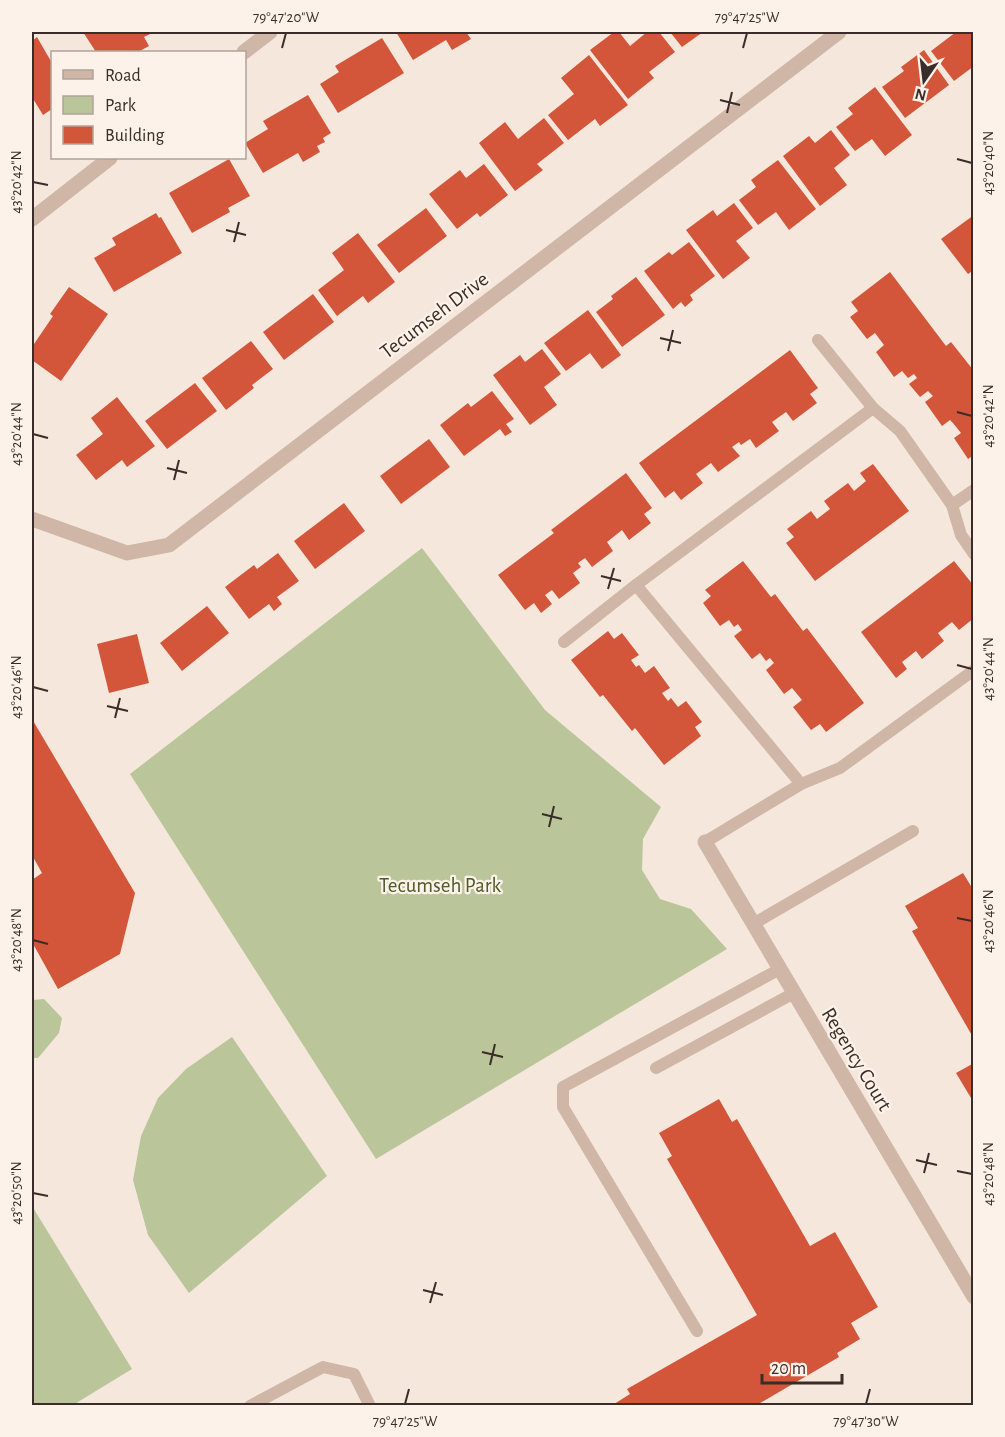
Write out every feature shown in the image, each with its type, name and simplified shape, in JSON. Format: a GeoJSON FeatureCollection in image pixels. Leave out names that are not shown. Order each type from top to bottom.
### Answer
{"type":"FeatureCollection","features":[{"type":"Feature","properties":{"kind":"street"},"geometry":{"type":"LineString","coordinates":[[245,51],[270,32]]}},
{"type":"Feature","properties":{"kind":"street","name":"Tecumseh Drive"},"geometry":{"type":"LineString","coordinates":[[32,519],[127,553],[169,545],[840,32]]}},
{"type":"Feature","properties":{"kind":"street"},"geometry":{"type":"LineString","coordinates":[[32,219],[109,159]]}},
{"type":"Feature","properties":{"kind":"street","name":"Regency Court"},"geometry":{"type":"LineString","coordinates":[[705,842],[974,1297]]}},
{"type":"Feature","properties":{"kind":"lane"},"geometry":{"type":"LineString","coordinates":[[818,340],[873,408],[900,431],[952,505],[961,535],[974,554]]}},
{"type":"Feature","properties":{"kind":"lane"},"geometry":{"type":"LineString","coordinates":[[564,642],[636,585],[873,408]]}},
{"type":"Feature","properties":{"kind":"lane"},"geometry":{"type":"LineString","coordinates":[[952,505],[974,490]]}},
{"type":"Feature","properties":{"kind":"lane"},"geometry":{"type":"LineString","coordinates":[[636,585],[801,783]]}},
{"type":"Feature","properties":{"kind":"lane"},"geometry":{"type":"LineString","coordinates":[[705,842],[801,783],[840,768],[974,670]]}},
{"type":"Feature","properties":{"kind":"lane"},"geometry":{"type":"LineString","coordinates":[[753,924],[913,831]]}},
{"type":"Feature","properties":{"kind":"lane"},"geometry":{"type":"LineString","coordinates":[[697,1331],[563,1107],[563,1087],[780,969]]}},
{"type":"Feature","properties":{"kind":"lane"},"geometry":{"type":"LineString","coordinates":[[656,1068],[794,993]]}},
{"type":"Feature","properties":{"kind":"lane"},"geometry":{"type":"LineString","coordinates":[[250,1406],[323,1368],[354,1374],[370,1406]]}},
{"type":"Feature","properties":{"kind":"green space","name":"Tecumseh Park"},"geometry":{"type":"Polygon","coordinates":[[[422,548],[545,710],[661,807],[643,839],[642,870],[660,899],[691,909],[727,949],[376,1159],[130,774],[422,548]]]}},
{"type":"Feature","properties":{"kind":"green space"},"geometry":{"type":"Polygon","coordinates":[[[44,999],[62,1018],[59,1033],[38,1058],[32,1058],[32,1000],[44,999]]]}},
{"type":"Feature","properties":{"kind":"green space"},"geometry":{"type":"Polygon","coordinates":[[[232,1037],[327,1176],[189,1293],[148,1235],[133,1180],[141,1136],[158,1098],[186,1069],[232,1037]]]}},
{"type":"Feature","properties":{"kind":"green space"},"geometry":{"type":"Polygon","coordinates":[[[32,1206],[132,1369],[73,1405],[32,1405],[32,1206]]]}},
{"type":"Feature","properties":{"kind":"building"},"geometry":{"type":"Polygon","coordinates":[[[83,32],[154,32],[144,37],[149,46],[140,51],[95,51],[83,32]]]}},
{"type":"Feature","properties":{"kind":"building"},"geometry":{"type":"Polygon","coordinates":[[[396,32],[466,32],[471,39],[452,50],[446,40],[413,60],[396,32]]]}},
{"type":"Feature","properties":{"kind":"building"},"geometry":{"type":"Polygon","coordinates":[[[614,32],[619,32],[630,46],[647,32],[659,32],[675,52],[649,72],[654,78],[628,99],[590,50],[614,32]]]}},
{"type":"Feature","properties":{"kind":"building"},"geometry":{"type":"Polygon","coordinates":[[[670,32],[703,32],[682,47],[670,32]]]}},
{"type":"Feature","properties":{"kind":"building"},"geometry":{"type":"Polygon","coordinates":[[[956,32],[974,32],[974,66],[954,81],[931,51],[956,32]]]}},
{"type":"Feature","properties":{"kind":"building"},"geometry":{"type":"Polygon","coordinates":[[[37,37],[51,61],[51,110],[43,115],[32,97],[32,41],[37,37]]]}},
{"type":"Feature","properties":{"kind":"building"},"geometry":{"type":"Polygon","coordinates":[[[382,38],[404,73],[338,113],[320,84],[339,72],[335,66],[382,38]]]}},
{"type":"Feature","properties":{"kind":"building"},"geometry":{"type":"Polygon","coordinates":[[[924,50],[949,85],[905,118],[882,87],[904,71],[901,67],[924,50]]]}},
{"type":"Feature","properties":{"kind":"building"},"geometry":{"type":"Polygon","coordinates":[[[589,55],[628,105],[600,126],[595,119],[568,140],[548,115],[574,94],[561,78],[589,55]]]}},
{"type":"Feature","properties":{"kind":"building"},"geometry":{"type":"Polygon","coordinates":[[[875,87],[912,135],[885,156],[872,139],[855,151],[836,127],[853,114],[848,108],[875,87]]]}},
{"type":"Feature","properties":{"kind":"building"},"geometry":{"type":"Polygon","coordinates":[[[308,95],[331,133],[323,138],[325,142],[317,146],[320,152],[303,162],[298,153],[263,173],[246,142],[268,129],[263,121],[308,95]]]}},
{"type":"Feature","properties":{"kind":"building"},"geometry":{"type":"Polygon","coordinates":[[[544,118],[564,143],[537,164],[543,170],[515,191],[479,143],[505,122],[518,139],[544,118]]]}},
{"type":"Feature","properties":{"kind":"building"},"geometry":{"type":"Polygon","coordinates":[[[831,130],[850,155],[834,168],[847,185],[820,206],[783,156],[809,136],[815,143],[831,130]]]}},
{"type":"Feature","properties":{"kind":"building"},"geometry":{"type":"Polygon","coordinates":[[[229,159],[250,196],[228,208],[230,212],[192,233],[169,193],[229,159]]]}},
{"type":"Feature","properties":{"kind":"building"},"geometry":{"type":"Polygon","coordinates":[[[778,160],[816,209],[789,230],[776,212],[758,225],[739,200],[756,187],[751,180],[778,160]]]}},
{"type":"Feature","properties":{"kind":"building"},"geometry":{"type":"Polygon","coordinates":[[[484,164],[508,195],[480,217],[477,213],[457,229],[429,194],[460,170],[466,178],[484,164]]]}},
{"type":"Feature","properties":{"kind":"building"},"geometry":{"type":"Polygon","coordinates":[[[734,203],[753,228],[736,241],[750,258],[723,279],[686,230],[713,210],[717,216],[734,203]]]}},
{"type":"Feature","properties":{"kind":"building"},"geometry":{"type":"Polygon","coordinates":[[[426,208],[447,236],[399,273],[377,245],[426,208]]]}},
{"type":"Feature","properties":{"kind":"building"},"geometry":{"type":"Polygon","coordinates":[[[156,213],[159,218],[161,217],[182,253],[114,292],[94,258],[116,245],[112,238],[156,213]]]}},
{"type":"Feature","properties":{"kind":"building"},"geometry":{"type":"Polygon","coordinates":[[[974,215],[974,270],[968,274],[941,239],[974,215]]]}},
{"type":"Feature","properties":{"kind":"building"},"geometry":{"type":"Polygon","coordinates":[[[358,233],[395,282],[368,303],[363,296],[337,316],[318,290],[344,270],[332,253],[358,233]]]}},
{"type":"Feature","properties":{"kind":"building"},"geometry":{"type":"Polygon","coordinates":[[[689,242],[715,276],[690,295],[693,300],[685,307],[681,302],[673,309],[644,271],[669,252],[672,255],[689,242]]]}},
{"type":"Feature","properties":{"kind":"building"},"geometry":{"type":"Polygon","coordinates":[[[890,272],[946,346],[951,342],[974,371],[974,455],[968,459],[954,438],[961,433],[950,420],[942,426],[925,402],[933,396],[928,391],[920,397],[909,384],[917,378],[914,374],[908,378],[902,371],[894,377],[876,352],[884,345],[875,333],[867,339],[850,317],[858,311],[851,302],[890,272]]]}},
{"type":"Feature","properties":{"kind":"building"},"geometry":{"type":"Polygon","coordinates":[[[636,277],[665,315],[622,347],[596,312],[613,299],[611,296],[636,277]]]}},
{"type":"Feature","properties":{"kind":"building"},"geometry":{"type":"Polygon","coordinates":[[[69,287],[108,314],[61,381],[32,360],[32,347],[53,316],[50,314],[69,287]]]}},
{"type":"Feature","properties":{"kind":"building"},"geometry":{"type":"Polygon","coordinates":[[[313,294],[334,322],[284,360],[263,332],[313,294]]]}},
{"type":"Feature","properties":{"kind":"building"},"geometry":{"type":"Polygon","coordinates":[[[588,310],[621,355],[602,369],[590,353],[566,371],[544,343],[588,310]]]}},
{"type":"Feature","properties":{"kind":"building"},"geometry":{"type":"Polygon","coordinates":[[[251,341],[273,369],[252,385],[254,388],[226,410],[202,378],[251,341]]]}},
{"type":"Feature","properties":{"kind":"building"},"geometry":{"type":"Polygon","coordinates":[[[542,349],[561,374],[544,387],[557,405],[530,425],[493,375],[520,355],[525,362],[542,349]]]}},
{"type":"Feature","properties":{"kind":"building"},"geometry":{"type":"Polygon","coordinates":[[[790,350],[818,388],[810,394],[817,403],[793,421],[786,412],[772,422],[779,431],[756,448],[750,439],[741,445],[739,442],[732,447],[740,456],[718,472],[711,463],[696,474],[703,483],[681,500],[674,491],[665,498],[639,463],[790,350]]]}},
{"type":"Feature","properties":{"kind":"building"},"geometry":{"type":"Polygon","coordinates":[[[195,383],[217,411],[167,449],[145,421],[195,383]]]}},
{"type":"Feature","properties":{"kind":"building"},"geometry":{"type":"Polygon","coordinates":[[[492,391],[514,419],[506,424],[512,432],[505,436],[500,429],[464,456],[440,425],[468,403],[471,407],[492,391]]]}},
{"type":"Feature","properties":{"kind":"building"},"geometry":{"type":"Polygon","coordinates":[[[117,397],[155,446],[127,467],[122,460],[96,480],[76,455],[103,434],[91,418],[117,397]]]}},
{"type":"Feature","properties":{"kind":"building"},"geometry":{"type":"Polygon","coordinates":[[[429,439],[450,467],[401,504],[380,476],[429,439]]]}},
{"type":"Feature","properties":{"kind":"building"},"geometry":{"type":"Polygon","coordinates":[[[873,464],[909,511],[815,581],[786,543],[794,537],[787,529],[811,511],[817,519],[830,509],[824,501],[848,483],[854,491],[866,481],[860,473],[873,464]]]}},
{"type":"Feature","properties":{"kind":"building"},"geometry":{"type":"Polygon","coordinates":[[[626,473],[652,508],[644,514],[651,523],[629,540],[622,530],[607,542],[613,551],[592,567],[585,558],[578,563],[581,567],[573,573],[580,583],[559,599],[552,590],[545,595],[552,604],[541,613],[534,603],[525,610],[498,575],[554,533],[551,530],[626,473]]]}},
{"type":"Feature","properties":{"kind":"building"},"geometry":{"type":"Polygon","coordinates":[[[344,503],[365,531],[315,569],[294,541],[344,503]]]}},
{"type":"Feature","properties":{"kind":"building"},"geometry":{"type":"Polygon","coordinates":[[[278,553],[299,581],[277,597],[282,604],[274,611],[269,604],[249,619],[225,587],[254,565],[257,569],[278,553]]]}},
{"type":"Feature","properties":{"kind":"building"},"geometry":{"type":"Polygon","coordinates":[[[743,561],[771,597],[775,594],[803,631],[807,628],[864,703],[826,732],[820,724],[811,730],[793,707],[802,700],[792,688],[784,694],[766,670],[774,663],[770,658],[766,661],[760,653],[752,659],[734,636],[742,630],[738,624],[734,627],[729,620],[720,626],[703,603],[711,596],[705,590],[743,561]]]}},
{"type":"Feature","properties":{"kind":"building"},"geometry":{"type":"Polygon","coordinates":[[[954,561],[974,586],[974,618],[959,630],[952,622],[938,633],[944,641],[922,659],[916,651],[902,662],[907,669],[896,678],[861,632],[954,561]]]}},
{"type":"Feature","properties":{"kind":"building"},"geometry":{"type":"Polygon","coordinates":[[[207,606],[229,633],[182,671],[160,643],[207,606]]]}},
{"type":"Feature","properties":{"kind":"building"},"geometry":{"type":"Polygon","coordinates":[[[608,631],[614,639],[622,633],[639,655],[631,660],[636,667],[639,665],[645,673],[654,666],[670,688],[662,693],[668,701],[671,698],[678,707],[686,701],[702,722],[695,727],[701,736],[664,765],[635,728],[632,731],[603,695],[600,697],[571,660],[608,631]]]}},
{"type":"Feature","properties":{"kind":"building"},"geometry":{"type":"Polygon","coordinates":[[[137,634],[149,683],[109,693],[97,644],[137,634]]]}},
{"type":"Feature","properties":{"kind":"building"},"geometry":{"type":"Polygon","coordinates":[[[32,719],[135,893],[120,954],[58,989],[32,942],[32,880],[42,873],[32,855],[32,719]]]}},
{"type":"Feature","properties":{"kind":"building"},"geometry":{"type":"Polygon","coordinates":[[[963,873],[974,891],[974,1039],[912,931],[918,928],[905,906],[963,873]]]}},
{"type":"Feature","properties":{"kind":"building"},"geometry":{"type":"Polygon","coordinates":[[[974,1063],[974,1103],[956,1073],[974,1063]]]}},
{"type":"Feature","properties":{"kind":"building"},"geometry":{"type":"Polygon","coordinates":[[[719,1099],[732,1122],[737,1119],[810,1246],[835,1232],[878,1307],[851,1323],[860,1339],[837,1353],[839,1357],[755,1406],[611,1406],[630,1394],[627,1389],[757,1315],[667,1159],[672,1156],[659,1133],[719,1099]]]}}]}
